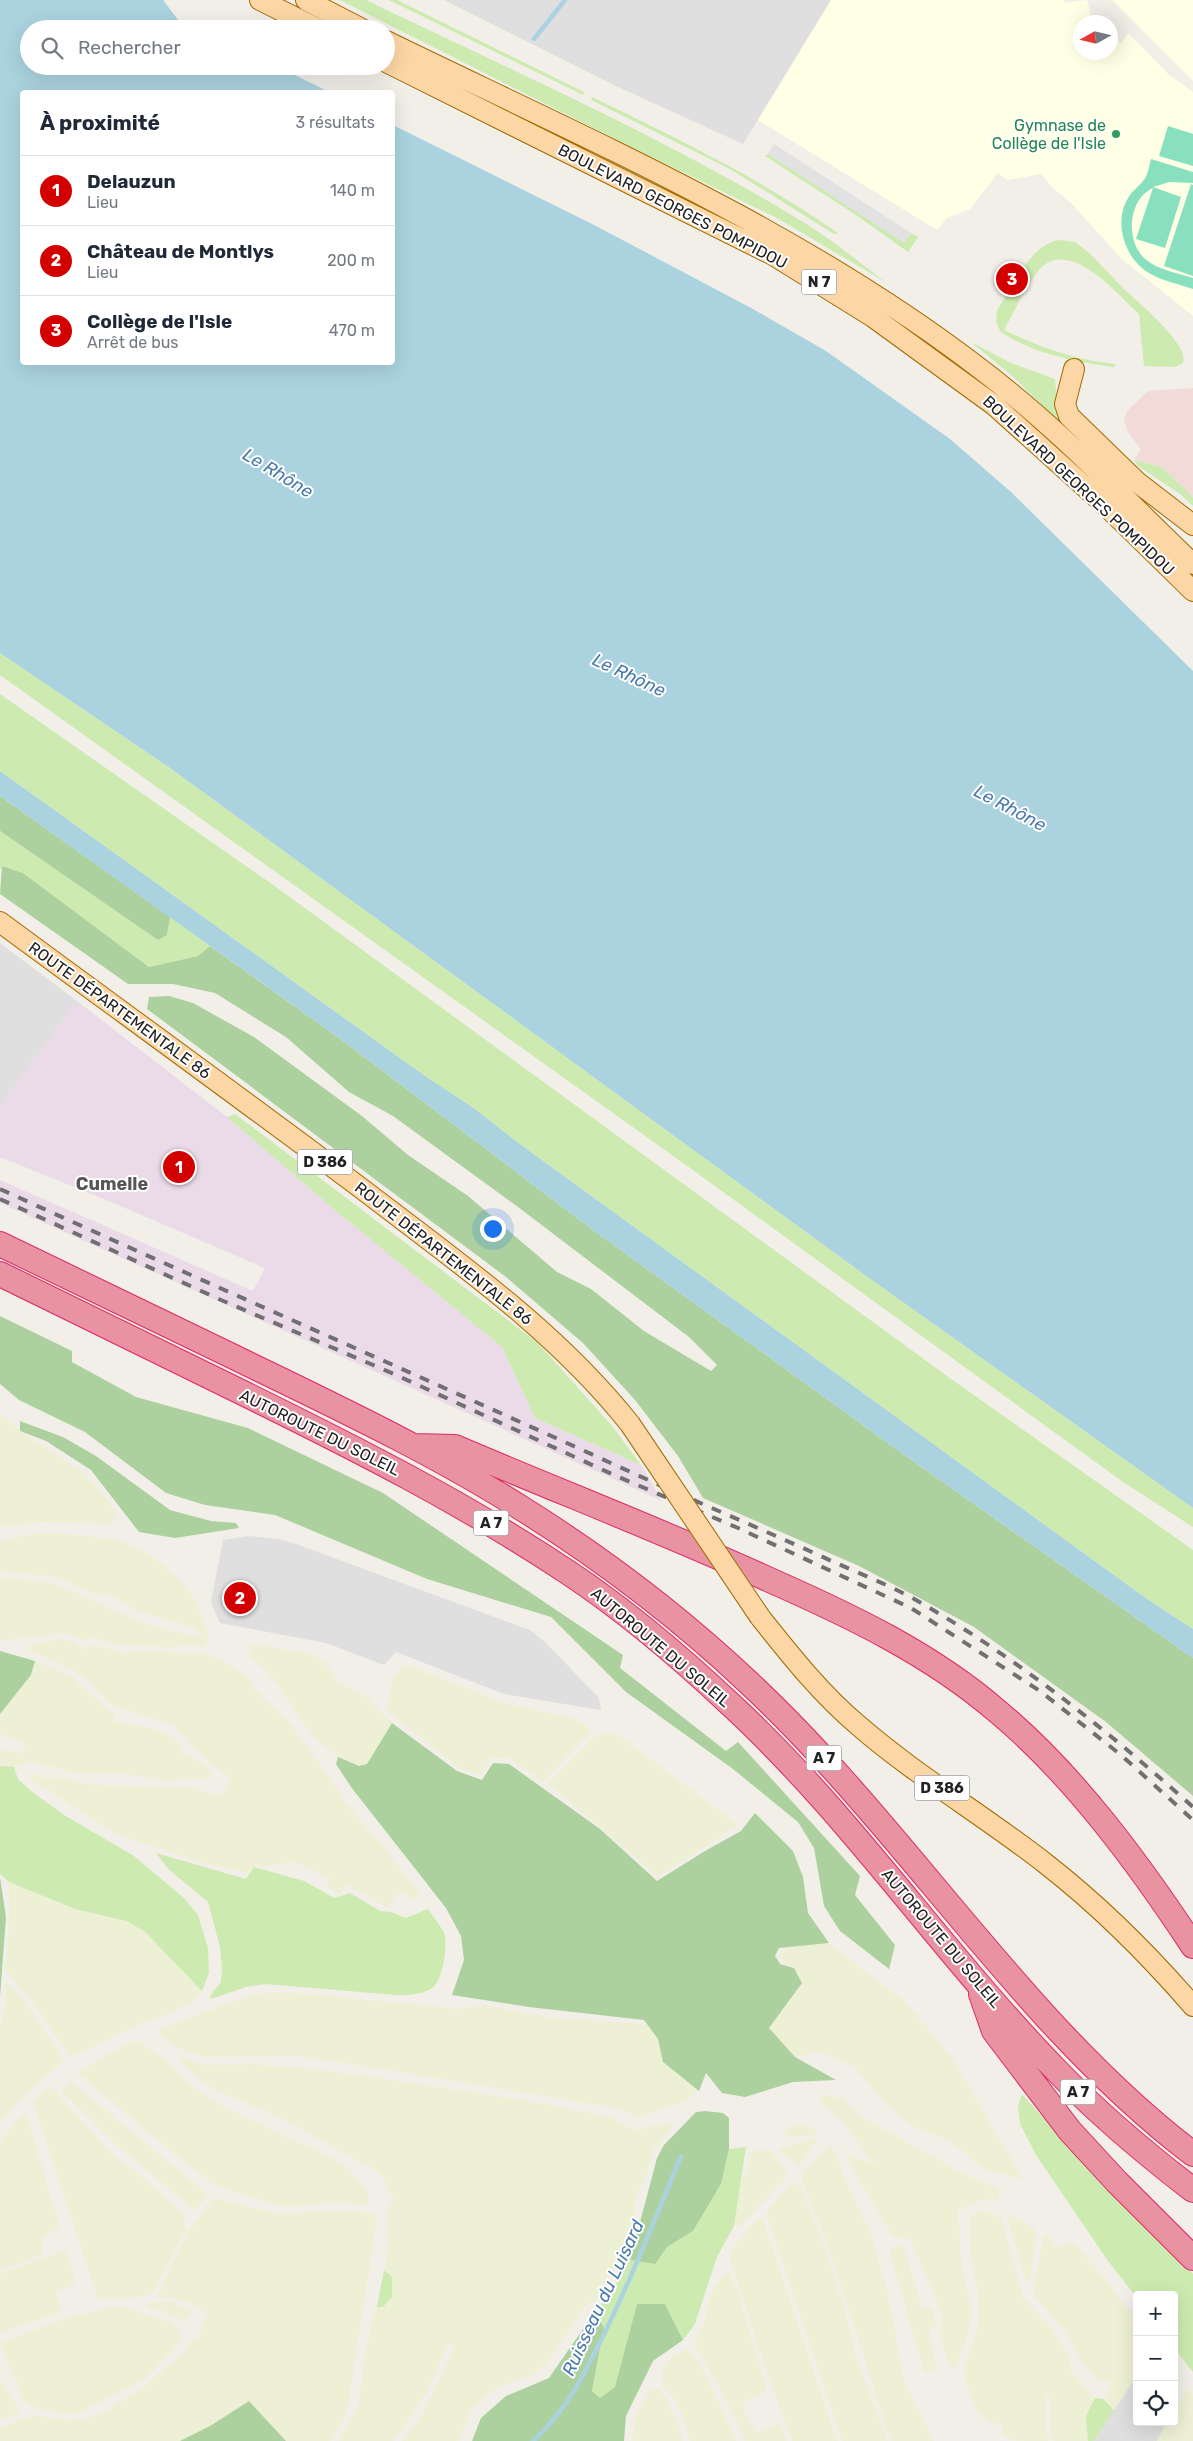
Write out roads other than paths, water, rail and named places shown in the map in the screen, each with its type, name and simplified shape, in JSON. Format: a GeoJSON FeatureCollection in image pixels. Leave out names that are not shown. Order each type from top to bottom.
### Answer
{"type":"FeatureCollection","features":[{"type":"Feature","properties":{"kind":"highway","name":"AUTOROUTE DU SOLEIL"},"geometry":{"type":"LineString","coordinates":[[0,1244],[286,1383],[408,1445],[502,1496],[640,1590],[748,1681],[851,1787],[1000,1963],[1088,2060],[1132,2102],[1193,2154]]}},
{"type":"Feature","properties":{"kind":"highway","name":"AUTOROUTE DU SOLEIL"},"geometry":{"type":"LineString","coordinates":[[0,1274],[395,1468],[501,1529],[573,1575],[683,1661],[774,1745],[833,1808],[976,1980],[1052,2066],[1083,2097],[1157,2162],[1193,2190]]}},
{"type":"Feature","properties":{"kind":"highway"},"geometry":{"type":"LineString","coordinates":[[408,1445],[455,1447],[746,1569],[838,1611],[911,1650],[967,1687],[1026,1736],[1075,1788],[1155,1891],[1193,1946]]}},
{"type":"Feature","properties":{"kind":"highway"},"geometry":{"type":"LineString","coordinates":[[976,1980],[994,2031],[1040,2093],[1070,2131],[1116,2182],[1193,2258]]}},
{"type":"Feature","properties":{"kind":"main road"},"geometry":{"type":"LineString","coordinates":[[260,0],[300,20]]}},
{"type":"Feature","properties":{"kind":"main road"},"geometry":{"type":"LineString","coordinates":[[306,0],[345,20]]}},
{"type":"Feature","properties":{"kind":"main road","name":"BOULEVARD GEORGES POMPIDOU"},"geometry":{"type":"LineString","coordinates":[[395,44],[768,230],[886,301],[974,364],[1017,398],[1065,441],[1193,564]]}},
{"type":"Feature","properties":{"kind":"main road","name":"BOULEVARD GEORGES POMPIDOU"},"geometry":{"type":"LineString","coordinates":[[395,66],[773,255],[892,329],[971,386],[1031,437],[1193,591]]}},
{"type":"Feature","properties":{"kind":"main road"},"geometry":{"type":"LineString","coordinates":[[1074,369],[1065,404],[1069,416],[1137,482],[1193,525]]}},
{"type":"Feature","properties":{"kind":"main road","name":"ROUTE DÉPARTEMENTALE 86"},"geometry":{"type":"LineString","coordinates":[[0,922],[289,1134],[484,1282],[540,1328],[578,1364],[630,1424],[760,1617],[798,1666],[860,1727],[1047,1864],[1137,1945],[1193,2006]]}},
{"type":"Feature","properties":{"kind":"water","name":"Le Rhône"},"geometry":{"type":"Polygon","coordinates":[[[0,0],[163,0],[178,20],[20,20],[20,75],[295,75],[325,90],[20,90],[20,365],[395,365],[395,126],[596,226],[753,309],[826,351],[950,439],[1011,492],[1193,671],[1193,1508],[869,1278],[170,768],[0,653],[0,0]]]}},
{"type":"Feature","properties":{"kind":"water"},"geometry":{"type":"Polygon","coordinates":[[[0,771],[425,1076],[475,1109],[517,1142],[1147,1599],[1193,1629],[1193,1658],[903,1454],[593,1230],[346,1043],[0,796],[0,771]]]}},
{"type":"Feature","properties":{"kind":"waterway"},"geometry":{"type":"LineString","coordinates":[[534,39],[565,0]]}},
{"type":"Feature","properties":{"kind":"waterway","name":"Ruisseau du Luisard"},"geometry":{"type":"LineString","coordinates":[[533,2441],[556,2417],[574,2391],[589,2364],[625,2290],[681,2156]]}},
{"type":"Feature","properties":{"kind":"railway"},"geometry":{"type":"LineString","coordinates":[[0,1189],[916,1600],[990,1646],[1060,1696],[1128,1750],[1193,1807]]}},
{"type":"Feature","properties":{"kind":"railway"},"geometry":{"type":"LineString","coordinates":[[0,1199],[221,1300],[394,1374],[614,1475],[738,1528],[911,1608],[1040,1691],[1121,1755],[1193,1820]]}},
{"type":"Feature","properties":{"kind":"place","name":"Gymnase de Collège de l'Isle"},"geometry":{"type":"Point","coordinates":[1116,134]}},
{"type":"Feature","properties":{"kind":"place","name":"Collège de l'Isle"},"geometry":{"type":"Point","coordinates":[1012,279]}},
{"type":"Feature","properties":{"kind":"place","name":"Delauzun"},"geometry":{"type":"Point","coordinates":[179,1167]}},
{"type":"Feature","properties":{"kind":"place","name":"Château de Montlys"},"geometry":{"type":"Point","coordinates":[240,1598]}},
{"type":"Feature","properties":{"kind":"district","name":"Cumelle"},"geometry":{"type":"Point","coordinates":[112,1184]}}]}
